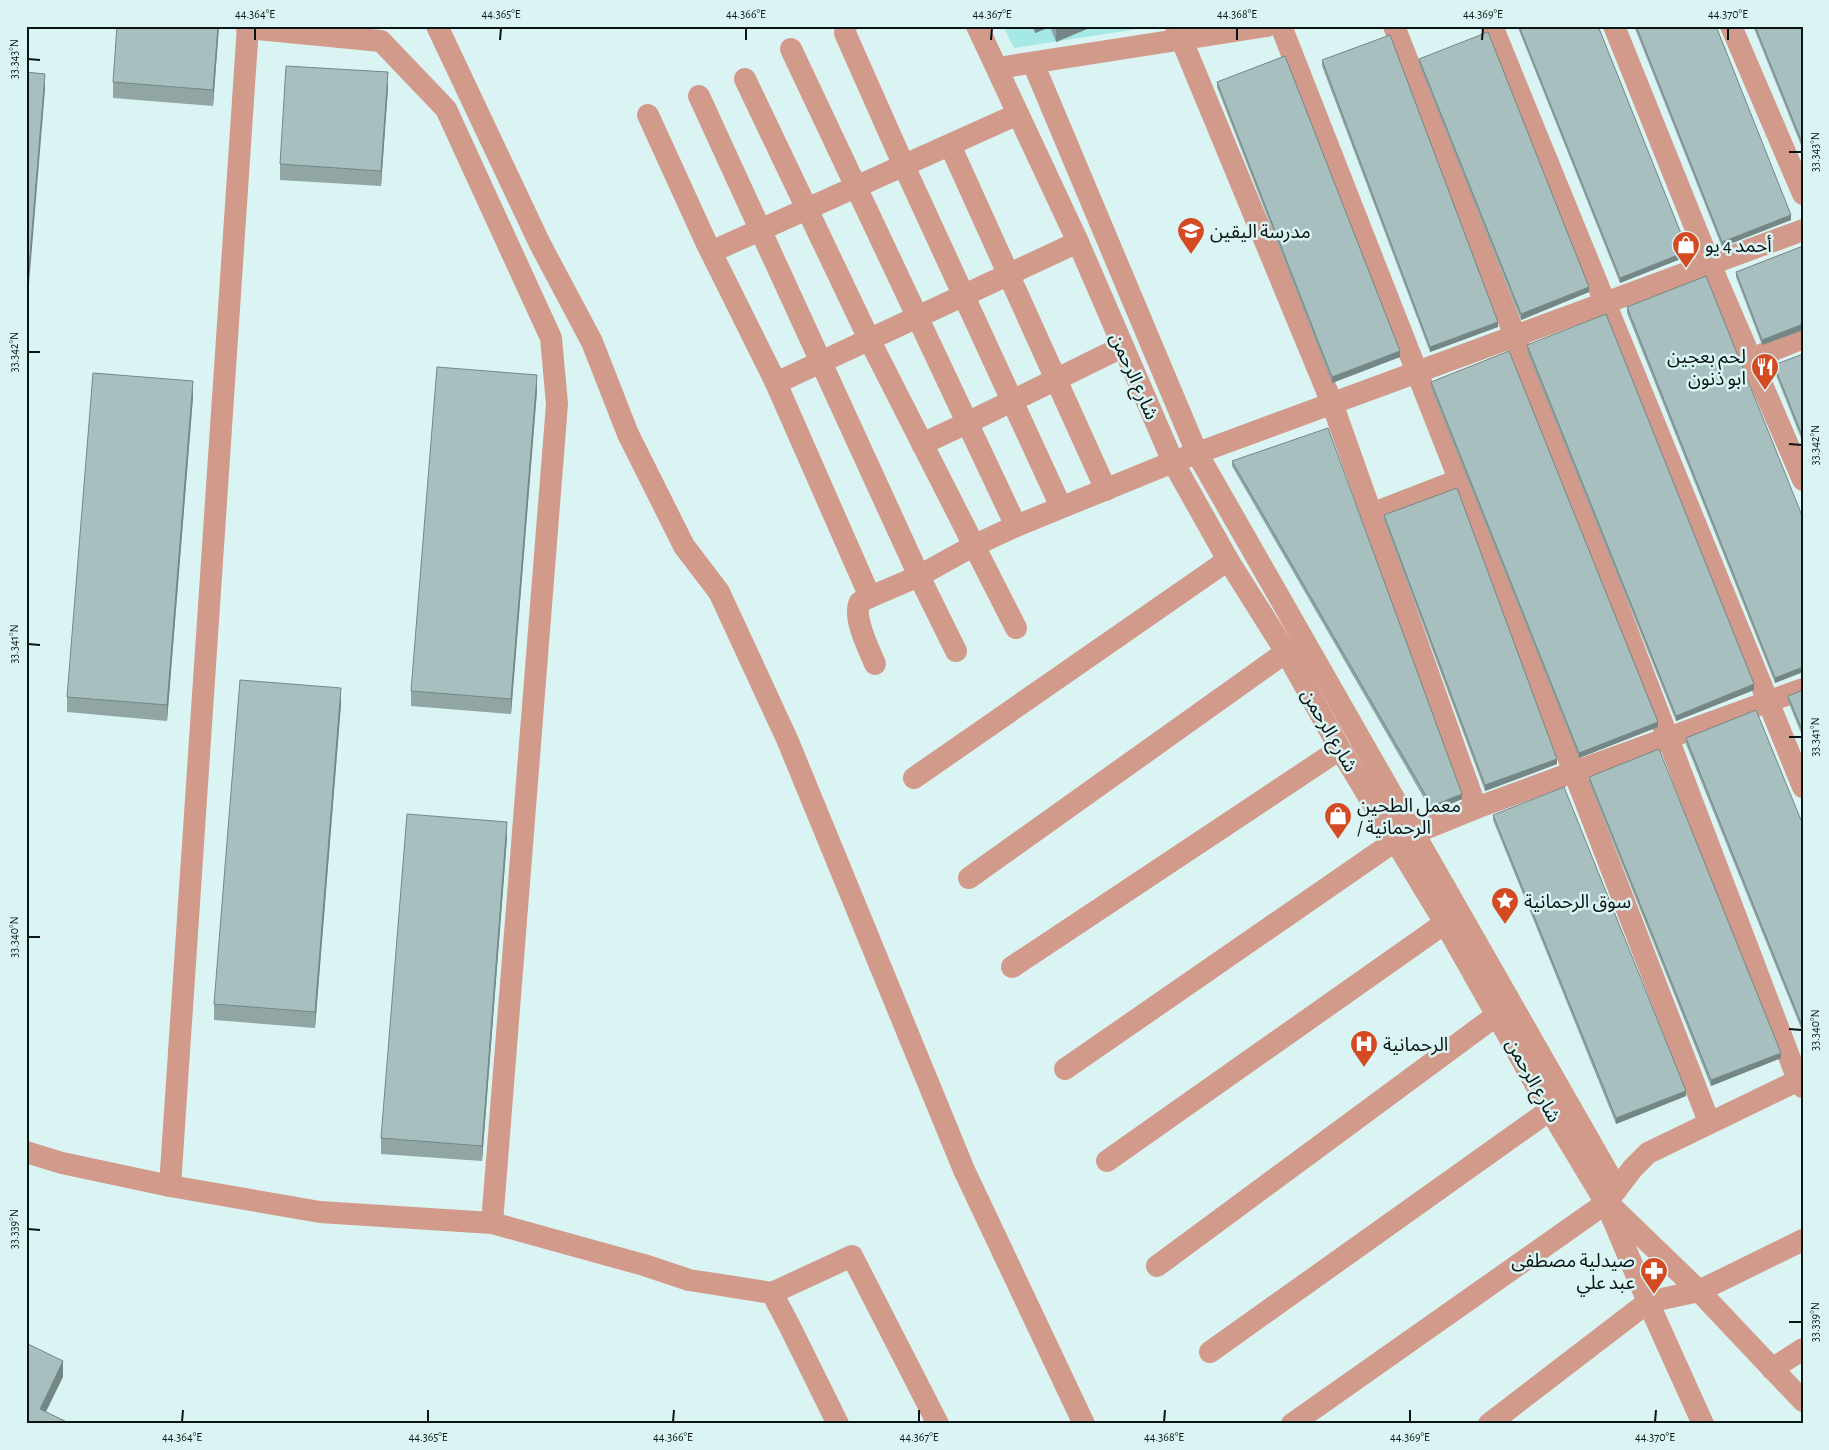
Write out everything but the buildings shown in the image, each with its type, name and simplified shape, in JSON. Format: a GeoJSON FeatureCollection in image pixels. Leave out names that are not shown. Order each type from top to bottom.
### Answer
{"type":"FeatureCollection","features":[{"type":"Feature","properties":{"kind":"street"},"geometry":{"type":"LineString","coordinates":[[437,26],[540,244],[592,342],[628,434],[684,546],[719,592],[775,713],[964,1170],[1084,1424]]}},
{"type":"Feature","properties":{"kind":"street"},"geometry":{"type":"LineString","coordinates":[[846,26],[845,33],[904,166],[1061,507]]}},
{"type":"Feature","properties":{"kind":"street","name":"شارع الرحمن"},"geometry":{"type":"LineString","coordinates":[[977,26],[1078,242],[1173,462],[1228,560],[1286,652],[1340,749],[1405,837],[1445,923],[1550,1110],[1612,1196],[1648,1302],[1703,1424]]}},
{"type":"Feature","properties":{"kind":"street"},"geometry":{"type":"LineString","coordinates":[[998,68],[1033,63],[1178,32],[1267,26]]}},
{"type":"Feature","properties":{"kind":"street"},"geometry":{"type":"LineString","coordinates":[[1281,26],[1460,480],[1709,1122]]}},
{"type":"Feature","properties":{"kind":"street"},"geometry":{"type":"LineString","coordinates":[[1292,1424],[1612,1196],[1633,1168],[1648,1153],[1709,1122],[1801,1082],[1394,26]]}},
{"type":"Feature","properties":{"kind":"street"},"geometry":{"type":"LineString","coordinates":[[1492,26],[1803,787]]}},
{"type":"Feature","properties":{"kind":"street"},"geometry":{"type":"LineString","coordinates":[[1614,26],[1710,264],[1801,471]]}},
{"type":"Feature","properties":{"kind":"street"},"geometry":{"type":"LineString","coordinates":[[1731,26],[1803,194]]}},
{"type":"Feature","properties":{"kind":"street"},"geometry":{"type":"LineString","coordinates":[[170,1186],[248,27],[381,41],[446,109],[551,338],[557,404],[492,1223]]}},
{"type":"Feature","properties":{"kind":"street"},"geometry":{"type":"LineString","coordinates":[[1178,32],[1332,403],[1476,808]]}},
{"type":"Feature","properties":{"kind":"street"},"geometry":{"type":"LineString","coordinates":[[791,49],[1016,526]]}},
{"type":"Feature","properties":{"kind":"street"},"geometry":{"type":"LineString","coordinates":[[1033,63],[1197,453],[1405,837],[1612,1196],[1803,1401]]}},
{"type":"Feature","properties":{"kind":"street"},"geometry":{"type":"LineString","coordinates":[[745,79],[869,340],[1016,628]]}},
{"type":"Feature","properties":{"kind":"street"},"geometry":{"type":"LineString","coordinates":[[698,96],[919,576],[956,650]]}},
{"type":"Feature","properties":{"kind":"street"},"geometry":{"type":"LineString","coordinates":[[711,252],[1018,114]]}},
{"type":"Feature","properties":{"kind":"street"},"geometry":{"type":"LineString","coordinates":[[648,115],[711,252],[776,383],[870,597]]}},
{"type":"Feature","properties":{"kind":"street"},"geometry":{"type":"LineString","coordinates":[[950,144],[1106,490]]}},
{"type":"Feature","properties":{"kind":"street"},"geometry":{"type":"LineString","coordinates":[[875,664],[858,622],[857,612],[860,602],[919,576],[973,546],[1061,507],[1173,462],[1803,230]]}},
{"type":"Feature","properties":{"kind":"street"},"geometry":{"type":"LineString","coordinates":[[776,383],[1078,242]]}},
{"type":"Feature","properties":{"kind":"street"},"geometry":{"type":"LineString","coordinates":[[1751,359],[1803,338]]}},
{"type":"Feature","properties":{"kind":"street"},"geometry":{"type":"LineString","coordinates":[[922,444],[1122,347]]}},
{"type":"Feature","properties":{"kind":"street"},"geometry":{"type":"LineString","coordinates":[[1371,514],[1460,480]]}},
{"type":"Feature","properties":{"kind":"street"},"geometry":{"type":"LineString","coordinates":[[914,778],[1228,560]]}},
{"type":"Feature","properties":{"kind":"street"},"geometry":{"type":"LineString","coordinates":[[969,878],[1286,652]]}},
{"type":"Feature","properties":{"kind":"street"},"geometry":{"type":"LineString","coordinates":[[1065,1070],[1405,837],[1476,808],[1803,689]]}},
{"type":"Feature","properties":{"kind":"street"},"geometry":{"type":"LineString","coordinates":[[1012,967],[1340,749]]}},
{"type":"Feature","properties":{"kind":"street"},"geometry":{"type":"LineString","coordinates":[[1107,1161],[1445,923]]}},
{"type":"Feature","properties":{"kind":"street"},"geometry":{"type":"LineString","coordinates":[[1157,1266],[1497,1015]]}},
{"type":"Feature","properties":{"kind":"street"},"geometry":{"type":"LineString","coordinates":[[1210,1352],[1550,1110]]}},
{"type":"Feature","properties":{"kind":"street"},"geometry":{"type":"LineString","coordinates":[[26,1152],[62,1163],[170,1186],[320,1212],[492,1223],[635,1262],[690,1280],[772,1293],[852,1256],[938,1424]]}},
{"type":"Feature","properties":{"kind":"street"},"geometry":{"type":"LineString","coordinates":[[1490,1424],[1648,1302],[1699,1291],[1803,1240]]}},
{"type":"Feature","properties":{"kind":"street"},"geometry":{"type":"LineString","coordinates":[[772,1293],[838,1424]]}},
{"type":"Feature","properties":{"kind":"street"},"geometry":{"type":"LineString","coordinates":[[1772,1369],[1803,1348]]}},
{"type":"Feature","properties":{"kind":"shaded area"},"geometry":{"type":"Polygon","coordinates":[[[1003,26],[1157,26],[1014,48],[1003,26]]]}},
{"type":"Feature","properties":{"kind":"place","name":"مدرسة اليقين"},"geometry":{"type":"Point","coordinates":[1191,255]}},
{"type":"Feature","properties":{"kind":"place","name":"أحمد 4 يو"},"geometry":{"type":"Point","coordinates":[1686,269]}},
{"type":"Feature","properties":{"kind":"place","name":"لحم بعجين ابو ذنون"},"geometry":{"type":"Point","coordinates":[1765,391]}},
{"type":"Feature","properties":{"kind":"place","name":"معمل الطحين / الرحمانية"},"geometry":{"type":"Point","coordinates":[1338,840]}},
{"type":"Feature","properties":{"kind":"place","name":"سوق الرحمانية"},"geometry":{"type":"Point","coordinates":[1505,925]}},
{"type":"Feature","properties":{"kind":"place","name":"الرحمانية"},"geometry":{"type":"Point","coordinates":[1364,1068]}},
{"type":"Feature","properties":{"kind":"place","name":"صيدلية مصطفى عبد علي"},"geometry":{"type":"Point","coordinates":[1654,1295]}}]}
